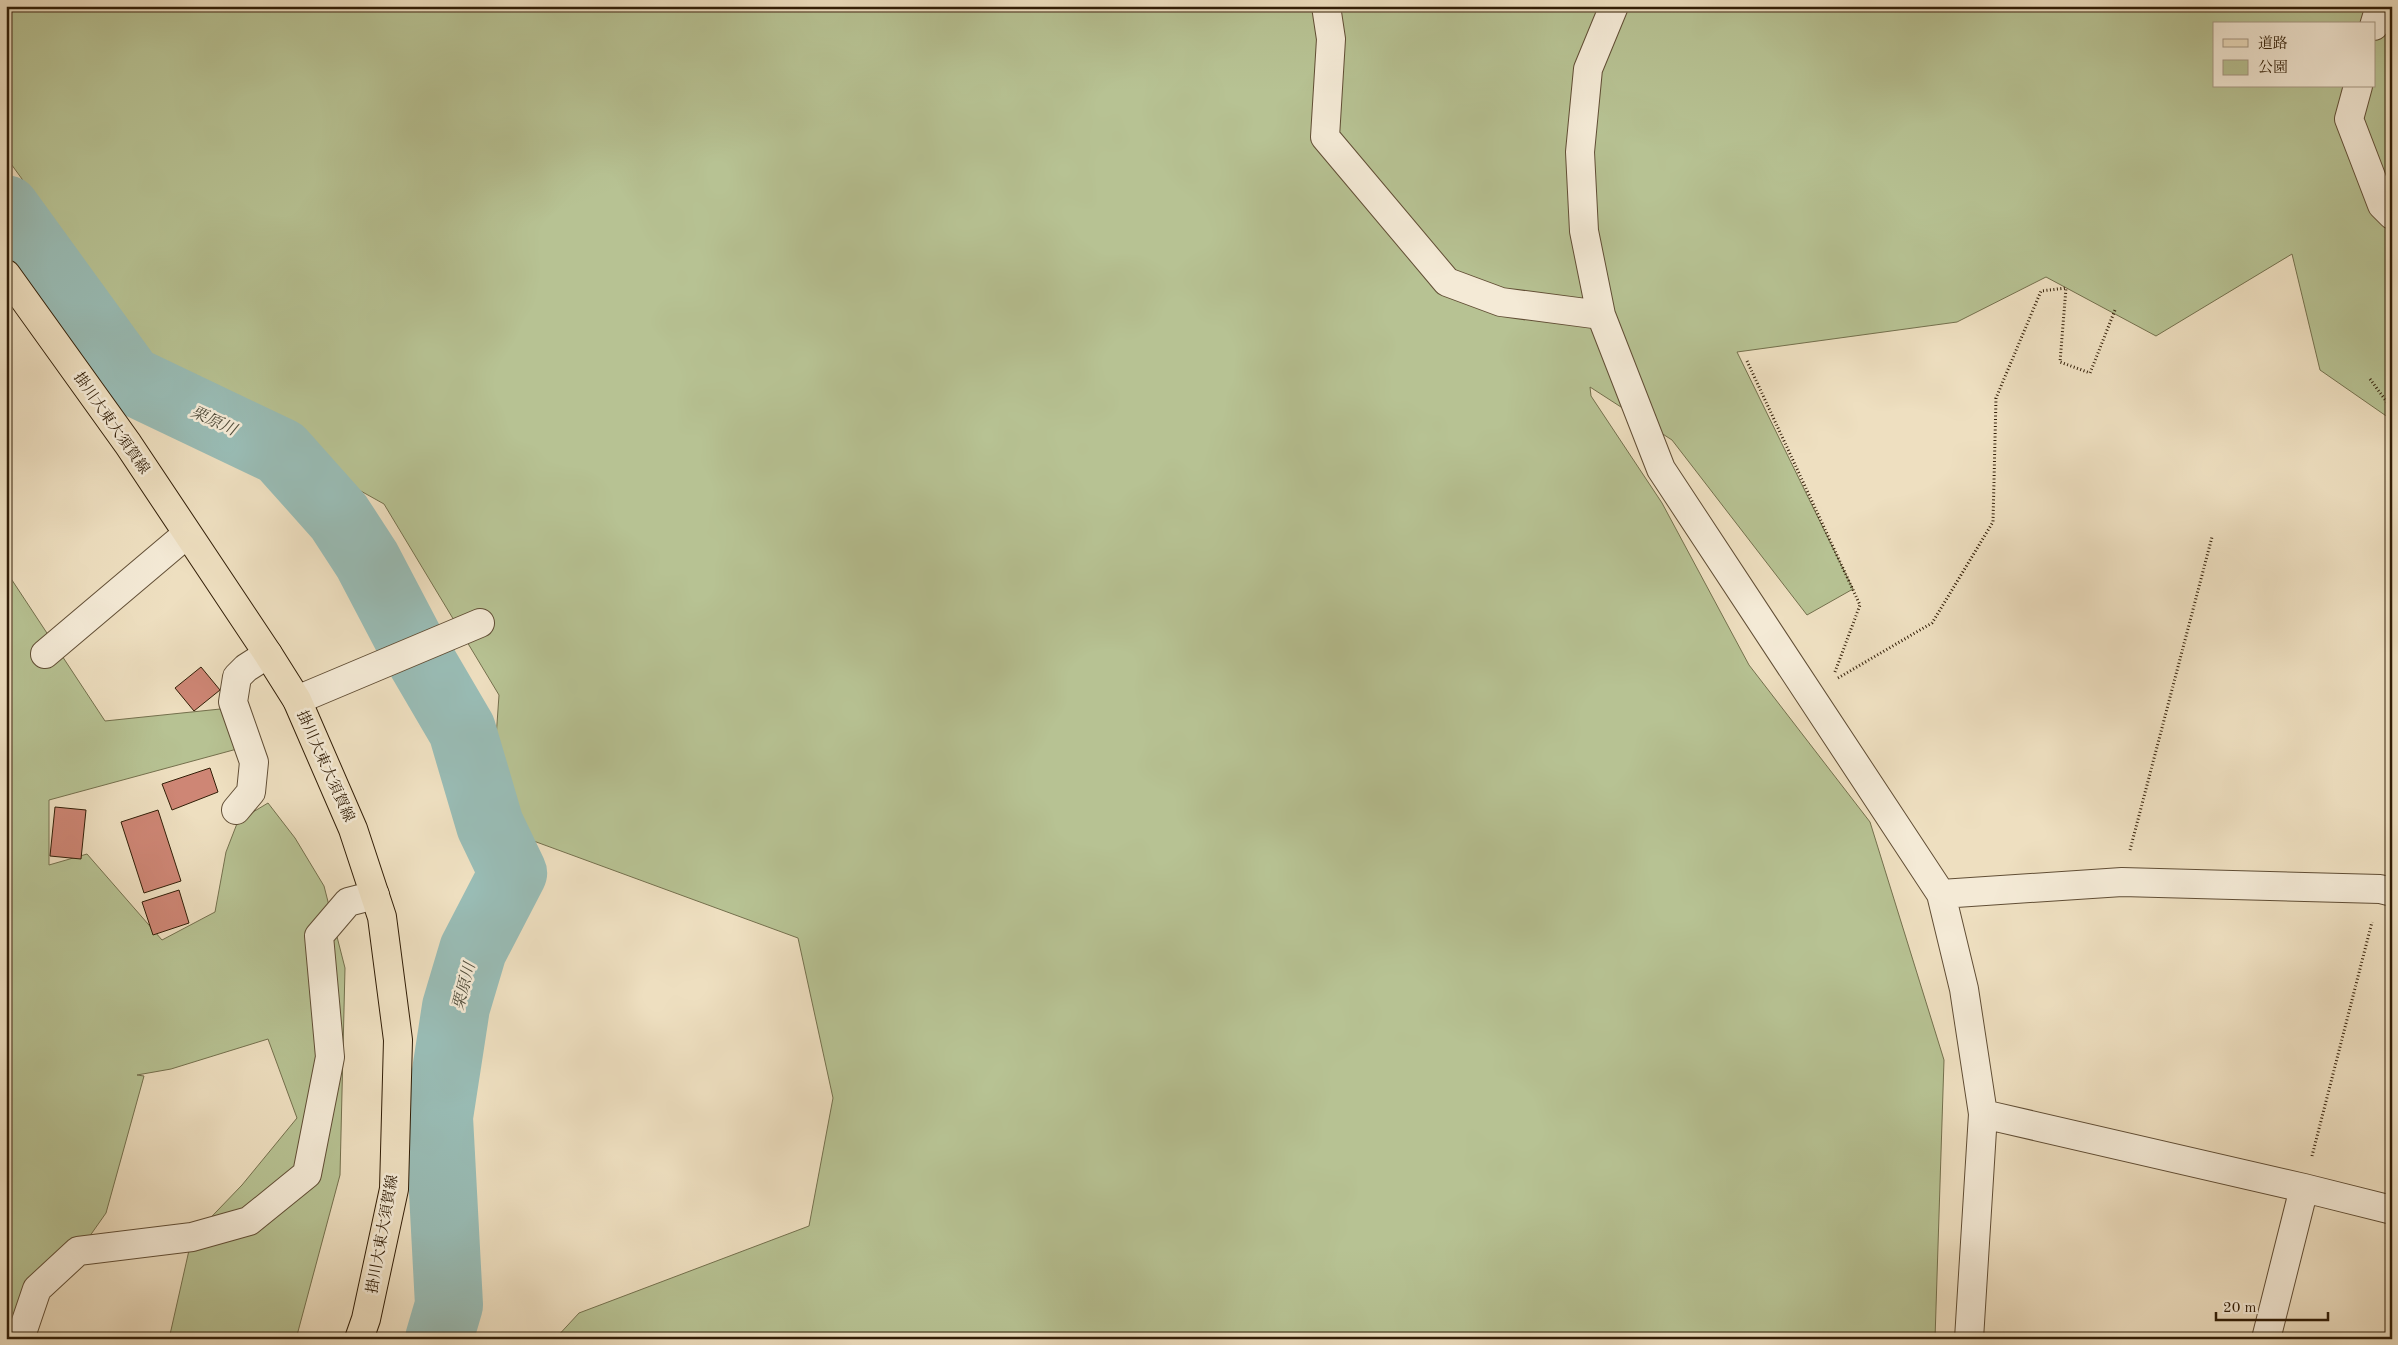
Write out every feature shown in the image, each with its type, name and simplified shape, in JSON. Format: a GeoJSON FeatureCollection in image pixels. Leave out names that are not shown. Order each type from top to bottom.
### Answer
{"type":"FeatureCollection","features":[{"type":"Feature","properties":{"kind":"main road","name":"掛川大東大須賀線"},"geometry":{"type":"LineString","coordinates":[[6,274],[128,444],[297,700],[353,829],[375,895],[382,917],[398,1040],[394,1179],[366,1319],[359,1339]]}},
{"type":"Feature","properties":{"kind":"street"},"geometry":{"type":"LineString","coordinates":[[1326,6],[1331,39],[1324,137],[1447,282],[1501,302],[1601,315]]}},
{"type":"Feature","properties":{"kind":"street"},"geometry":{"type":"LineString","coordinates":[[1614,6],[1588,69],[1580,152],[1584,231],[1601,315],[1660,469],[1941,894],[1964,989],[1983,1114],[1969,1339]]}},
{"type":"Feature","properties":{"kind":"street"},"geometry":{"type":"LineString","coordinates":[[2375,22],[2380,6]]}},
{"type":"Feature","properties":{"kind":"street"},"geometry":{"type":"LineString","coordinates":[[2357,88],[2349,119],[2382,205],[2392,215]]}},
{"type":"Feature","properties":{"kind":"street"},"geometry":{"type":"LineString","coordinates":[[45,654],[188,534]]}},
{"type":"Feature","properties":{"kind":"street"},"geometry":{"type":"LineString","coordinates":[[297,700],[480,623]]}},
{"type":"Feature","properties":{"kind":"street"},"geometry":{"type":"LineString","coordinates":[[236,810],[251,792],[254,762],[233,702],[237,677],[246,668],[268,654]]}},
{"type":"Feature","properties":{"kind":"street"},"geometry":{"type":"LineString","coordinates":[[1941,894],[2122,882],[2386,890]]}},
{"type":"Feature","properties":{"kind":"street"},"geometry":{"type":"LineString","coordinates":[[20,1339],[36,1289],[78,1251],[192,1237],[249,1221],[307,1174],[330,1057],[319,936],[348,902],[375,895]]}},
{"type":"Feature","properties":{"kind":"street"},"geometry":{"type":"LineString","coordinates":[[1983,1114],[2392,1210]]}},
{"type":"Feature","properties":{"kind":"street"},"geometry":{"type":"LineString","coordinates":[[2266,1339],[2304,1188]]}},
{"type":"Feature","properties":{"kind":"path"},"geometry":{"type":"LineString","coordinates":[[1747,361],[1860,605],[1832,682],[1932,623],[1993,522],[1996,398],[2041,291],[2066,288],[2060,362],[2090,373],[2115,310]]}},
{"type":"Feature","properties":{"kind":"path"},"geometry":{"type":"LineString","coordinates":[[2370,379],[2392,409]]}},
{"type":"Feature","properties":{"kind":"path"},"geometry":{"type":"LineString","coordinates":[[2122,882],[2212,537]]}},
{"type":"Feature","properties":{"kind":"path"},"geometry":{"type":"LineString","coordinates":[[2304,1188],[2386,890],[2392,842]]}},
{"type":"Feature","properties":{"kind":"green space"},"geometry":{"type":"Polygon","coordinates":[[[9,6],[2392,6],[2392,420],[2320,370],[2292,254],[2156,336],[2046,277],[1957,322],[1737,352],[1853,589],[1807,615],[1672,440],[1590,387],[1591,396],[1662,503],[1749,665],[1870,822],[1944,1060],[1935,1339],[555,1339],[579,1313],[809,1226],[833,1098],[798,938],[490,825],[499,695],[384,504],[232,419],[150,383],[121,315],[6,157],[6,10],[9,6]]]}},
{"type":"Feature","properties":{"kind":"green space"},"geometry":{"type":"Polygon","coordinates":[[[6,571],[105,721],[230,708],[237,749],[49,800],[49,865],[87,854],[162,940],[215,912],[226,852],[238,821],[268,803],[295,838],[324,886],[345,968],[340,1175],[296,1339],[169,1339],[192,1237],[242,1185],[297,1118],[268,1039],[171,1069],[137,1075],[144,1076],[106,1213],[49,1294],[33,1339],[6,1339],[6,571]]]}},
{"type":"Feature","properties":{"kind":"building"},"geometry":{"type":"Polygon","coordinates":[[[201,667],[220,690],[194,711],[175,688],[201,667]]]}},
{"type":"Feature","properties":{"kind":"building"},"geometry":{"type":"Polygon","coordinates":[[[210,768],[218,792],[172,810],[162,784],[210,768]]]}},
{"type":"Feature","properties":{"kind":"building"},"geometry":{"type":"Polygon","coordinates":[[[55,807],[86,810],[81,859],[50,856],[55,807]]]}},
{"type":"Feature","properties":{"kind":"building"},"geometry":{"type":"Polygon","coordinates":[[[158,810],[181,881],[144,893],[121,822],[158,810]]]}},
{"type":"Feature","properties":{"kind":"building"},"geometry":{"type":"Polygon","coordinates":[[[179,890],[189,923],[153,935],[142,902],[179,890]]]}},
{"type":"Feature","properties":{"kind":"waterway","name":"栗原川"},"geometry":{"type":"LineString","coordinates":[[6,209],[130,380],[281,452],[339,517],[367,560],[409,640]]}},
{"type":"Feature","properties":{"kind":"waterway","name":"栗原川"},"geometry":{"type":"LineString","coordinates":[[421,660],[462,730],[490,825],[513,873],[473,950],[456,1007],[439,1117],[449,1305],[439,1339]]}}]}
